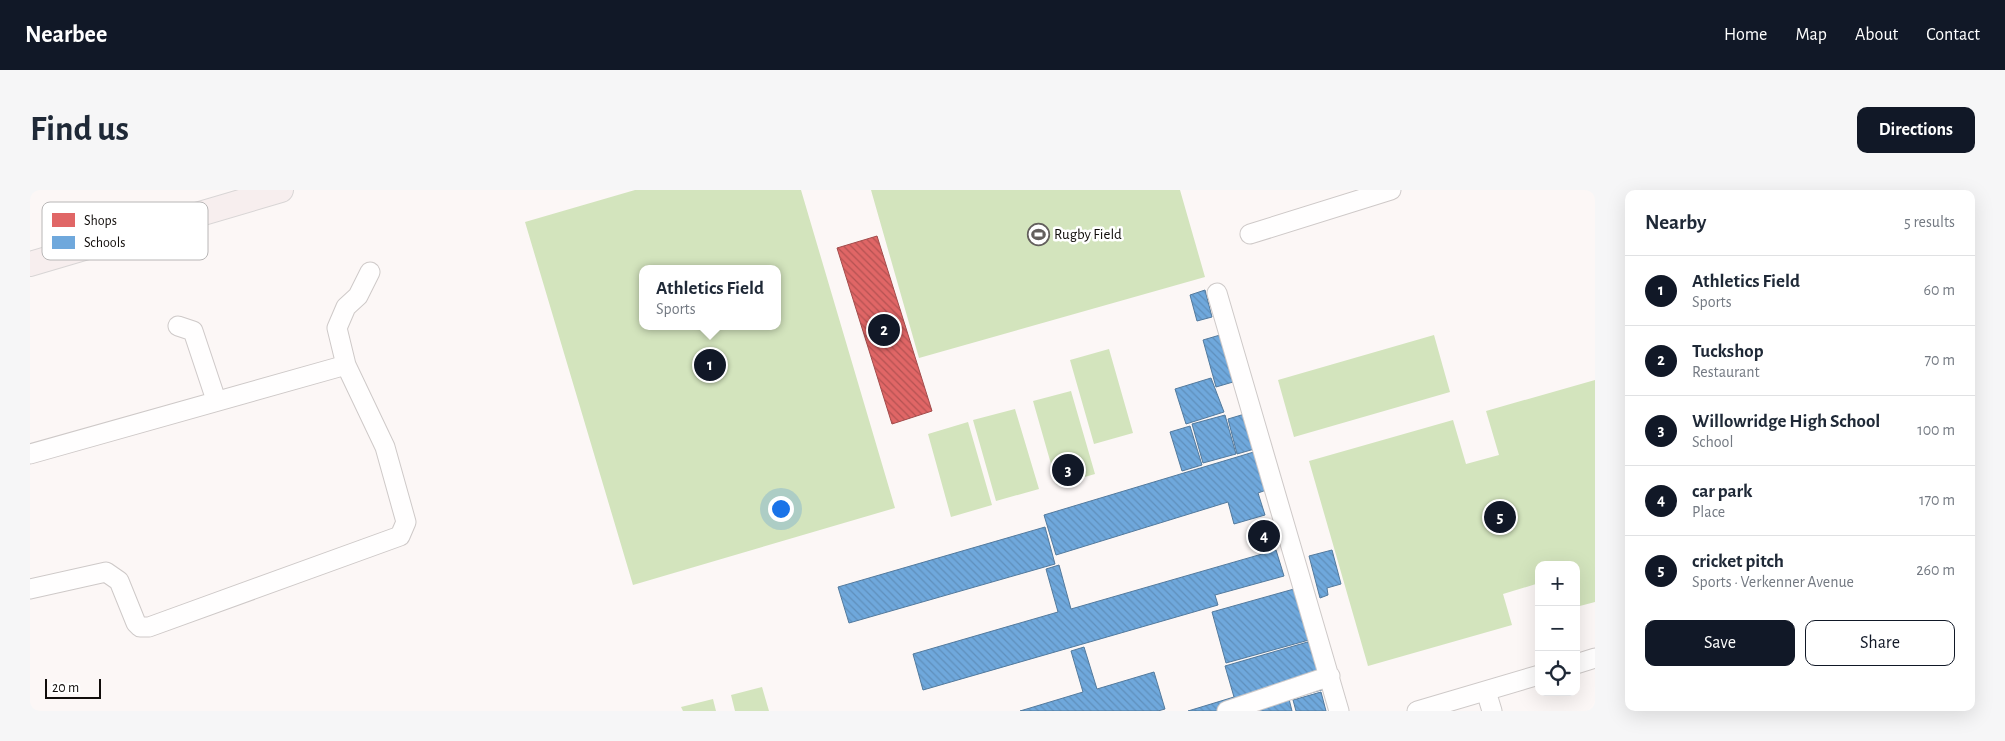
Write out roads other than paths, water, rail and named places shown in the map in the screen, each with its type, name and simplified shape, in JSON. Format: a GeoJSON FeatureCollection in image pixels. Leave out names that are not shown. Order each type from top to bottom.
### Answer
{"type":"FeatureCollection","features":[{"type":"Feature","properties":{"kind":"main road"},"geometry":{"type":"LineString","coordinates":[[208,212],[281,190]]}},
{"type":"Feature","properties":{"kind":"main road"},"geometry":{"type":"LineString","coordinates":[[30,264],[44,260]]}},
{"type":"Feature","properties":{"kind":"street"},"geometry":{"type":"LineString","coordinates":[[1250,234],[1355,195],[1391,190]]}},
{"type":"Feature","properties":{"kind":"street"},"geometry":{"type":"LineString","coordinates":[[30,589],[106,572],[119,580],[136,623],[140,627],[149,627],[400,536],[406,522],[386,448],[346,365],[337,328],[346,307],[358,296],[370,272]]}},
{"type":"Feature","properties":{"kind":"street"},"geometry":{"type":"LineString","coordinates":[[1217,293],[1265,464],[1339,711]]}},
{"type":"Feature","properties":{"kind":"street"},"geometry":{"type":"LineString","coordinates":[[178,326],[193,331],[216,400]]}},
{"type":"Feature","properties":{"kind":"street"},"geometry":{"type":"LineString","coordinates":[[30,454],[216,400],[346,365]]}},
{"type":"Feature","properties":{"kind":"street"},"geometry":{"type":"LineString","coordinates":[[1580,663],[1595,658]]}},
{"type":"Feature","properties":{"kind":"street"},"geometry":{"type":"LineString","coordinates":[[1227,711],[1330,676]]}},
{"type":"Feature","properties":{"kind":"street"},"geometry":{"type":"LineString","coordinates":[[1417,711],[1535,676]]}},
{"type":"Feature","properties":{"kind":"street"},"geometry":{"type":"LineString","coordinates":[[1486,691],[1492,711]]}},
{"type":"Feature","properties":{"kind":"place","name":"Rugby Field"},"geometry":{"type":"Point","coordinates":[1038,234]}},
{"type":"Feature","properties":{"kind":"place","name":"Tuckshop"},"geometry":{"type":"Point","coordinates":[884,330]}},
{"type":"Feature","properties":{"kind":"place","name":"Athletics Field"},"geometry":{"type":"Point","coordinates":[710,365]}},
{"type":"Feature","properties":{"kind":"place","name":"Willowridge High School"},"geometry":{"type":"Point","coordinates":[1068,470]}},
{"type":"Feature","properties":{"kind":"place","name":"cricket pitch"},"geometry":{"type":"Point","coordinates":[1500,517]}},
{"type":"Feature","properties":{"kind":"place","name":"car park"},"geometry":{"type":"Point","coordinates":[1264,536]}}]}
